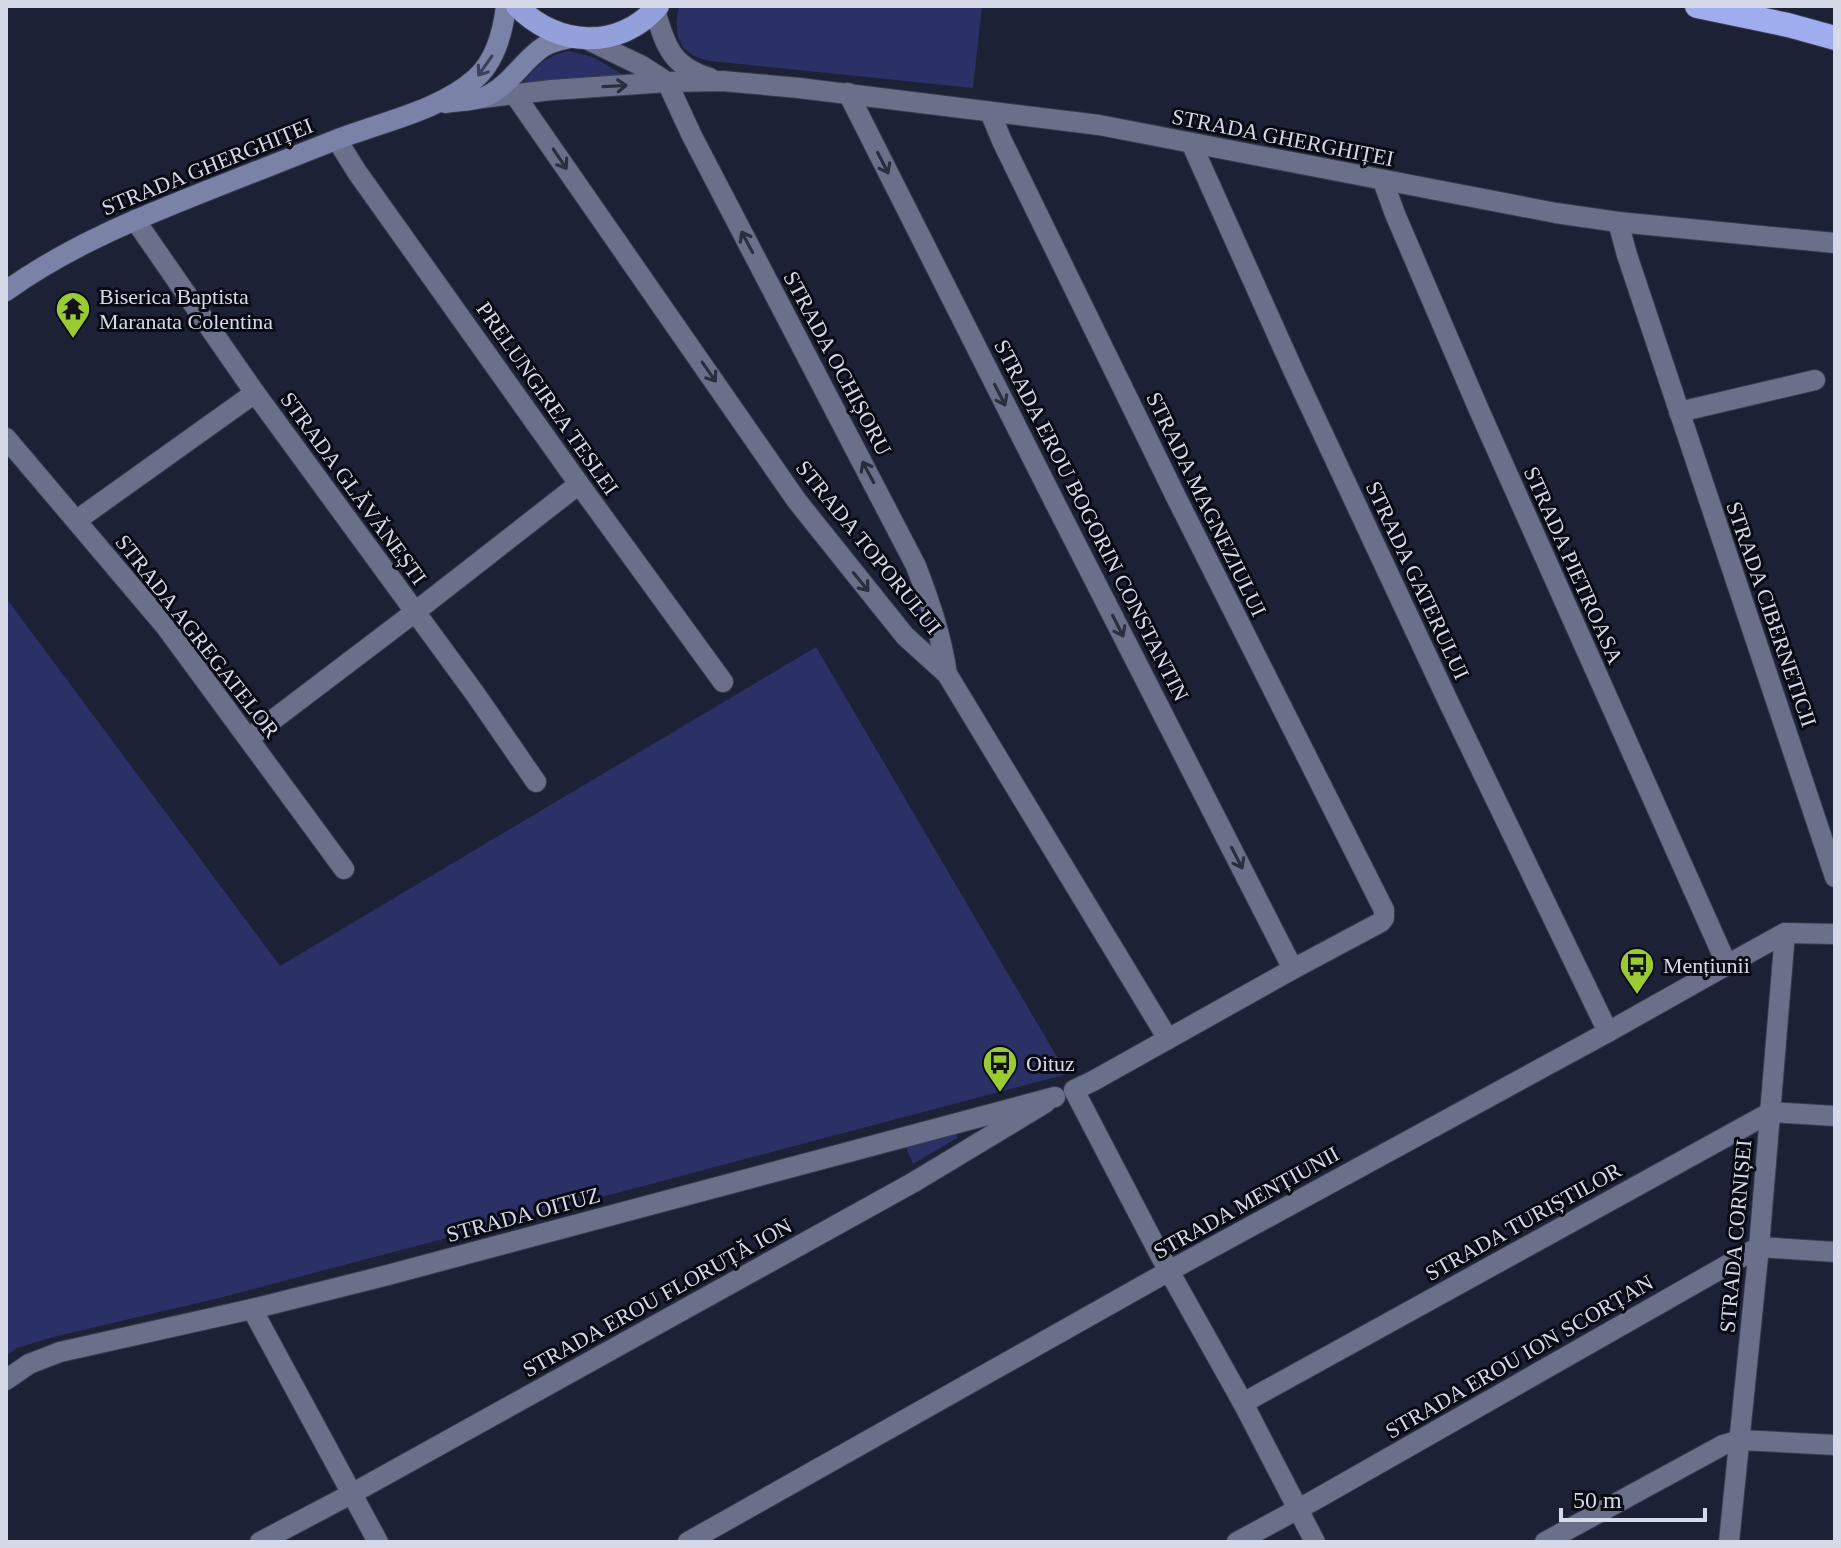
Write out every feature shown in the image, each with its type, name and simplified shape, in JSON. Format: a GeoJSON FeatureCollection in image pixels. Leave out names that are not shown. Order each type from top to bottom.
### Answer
{"type":"FeatureCollection","features":[{"type":"Feature","properties":{"kind":"highway"},"geometry":{"type":"LineString","coordinates":[[517,6],[535,22],[553,32],[579,38],[624,32],[657,8]]}},
{"type":"Feature","properties":{"kind":"highway"},"geometry":{"type":"LineString","coordinates":[[1697,6],[1835,38]]}},
{"type":"Feature","properties":{"kind":"main road","name":"STRADA GHERGHIȚEI"},"geometry":{"type":"LineString","coordinates":[[6,291],[56,258],[108,231],[434,105],[479,76],[499,39],[506,6]]}},
{"type":"Feature","properties":{"kind":"main road","name":"STRADA GHERGHIȚEI"},"geometry":{"type":"LineString","coordinates":[[434,105],[482,98],[502,87],[539,50],[558,41],[579,38]]}},
{"type":"Feature","properties":{"kind":"street","name":"STRADA GHERGHIȚEI"},"geometry":{"type":"LineString","coordinates":[[657,8],[664,41],[678,62],[696,74],[722,81]]}},
{"type":"Feature","properties":{"kind":"street"},"geometry":{"type":"LineString","coordinates":[[579,38],[642,66],[667,82]]}},
{"type":"Feature","properties":{"kind":"street","name":"STRADA GHERGHIȚEI"},"geometry":{"type":"LineString","coordinates":[[482,98],[563,89],[722,81],[848,93],[1099,125],[1556,213],[1835,243]]}},
{"type":"Feature","properties":{"kind":"street","name":"STRADA OCHIȘORU"},"geometry":{"type":"LineString","coordinates":[[667,82],[699,150],[916,566],[939,630],[947,674]]}},
{"type":"Feature","properties":{"kind":"street","name":"STRADA EROU BOGORIN CONSTANTIN"},"geometry":{"type":"LineString","coordinates":[[848,93],[1293,969]]}},
{"type":"Feature","properties":{"kind":"street","name":"STRADA TOPORULUI"},"geometry":{"type":"LineString","coordinates":[[515,95],[797,501],[905,636],[947,674],[1168,1039]]}},
{"type":"Feature","properties":{"kind":"street","name":"STRADA MAGNEZIULUI"},"geometry":{"type":"LineString","coordinates":[[990,112],[1151,445],[1384,910],[1381,922],[1293,969]]}},
{"type":"Feature","properties":{"kind":"street","name":"PRELUNGIREA TESLEI"},"geometry":{"type":"LineString","coordinates":[[337,140],[579,484],[723,682]]}},
{"type":"Feature","properties":{"kind":"street","name":"STRADA GATERULUI"},"geometry":{"type":"LineString","coordinates":[[1192,145],[1449,703],[1608,1032]]}},
{"type":"Feature","properties":{"kind":"street","name":"STRADA PIETROASA"},"geometry":{"type":"LineString","coordinates":[[1383,181],[1479,410],[1727,965]]}},
{"type":"Feature","properties":{"kind":"street","name":"STRADA GLĂVĂNEȘTI"},"geometry":{"type":"LineString","coordinates":[[135,220],[255,393],[536,782]]}},
{"type":"Feature","properties":{"kind":"street","name":"STRADA CIBERNETICII"},"geometry":{"type":"LineString","coordinates":[[1618,222],[1835,877]]}},
{"type":"Feature","properties":{"kind":"street"},"geometry":{"type":"LineString","coordinates":[[1679,412],[1815,380]]}},
{"type":"Feature","properties":{"kind":"street"},"geometry":{"type":"LineString","coordinates":[[77,520],[255,393]]}},
{"type":"Feature","properties":{"kind":"street","name":"STRADA AGREGATELOR"},"geometry":{"type":"LineString","coordinates":[[6,438],[166,627],[344,869]]}},
{"type":"Feature","properties":{"kind":"street"},"geometry":{"type":"LineString","coordinates":[[249,738],[579,484]]}},
{"type":"Feature","properties":{"kind":"street"},"geometry":{"type":"LineString","coordinates":[[1785,933],[1835,934]]}},
{"type":"Feature","properties":{"kind":"street","name":"STRADA MENȚIUNII"},"geometry":{"type":"LineString","coordinates":[[688,1542],[1169,1271],[1785,933]]}},
{"type":"Feature","properties":{"kind":"street","name":"STRADA CORNIȘEI"},"geometry":{"type":"LineString","coordinates":[[1729,1542],[1759,1247],[1785,933]]}},
{"type":"Feature","properties":{"kind":"street"},"geometry":{"type":"LineString","coordinates":[[1293,969],[1065,1093],[1243,1403],[1315,1542]]}},
{"type":"Feature","properties":{"kind":"street","name":"STRADA OITUZ"},"geometry":{"type":"LineString","coordinates":[[6,1380],[29,1364],[60,1352],[252,1309],[1065,1093]]}},
{"type":"Feature","properties":{"kind":"street","name":"STRADA EROU FLORUȚĂ ION"},"geometry":{"type":"LineString","coordinates":[[260,1542],[914,1182],[1065,1093]]}},
{"type":"Feature","properties":{"kind":"street"},"geometry":{"type":"LineString","coordinates":[[1771,1112],[1835,1116]]}},
{"type":"Feature","properties":{"kind":"street","name":"STRADA TURIȘTILOR"},"geometry":{"type":"LineString","coordinates":[[1243,1403],[1771,1112]]}},
{"type":"Feature","properties":{"kind":"street"},"geometry":{"type":"LineString","coordinates":[[1759,1247],[1835,1252]]}},
{"type":"Feature","properties":{"kind":"street","name":"STRADA EROU ION SCORȚAN"},"geometry":{"type":"LineString","coordinates":[[1237,1542],[1759,1247]]}},
{"type":"Feature","properties":{"kind":"street"},"geometry":{"type":"LineString","coordinates":[[252,1309],[378,1542]]}},
{"type":"Feature","properties":{"kind":"street"},"geometry":{"type":"LineString","coordinates":[[1545,1542],[1714,1449],[1740,1440],[1835,1445]]}},
{"type":"Feature","properties":{"kind":"shaded area"},"geometry":{"type":"Polygon","coordinates":[[[680,6],[982,6],[973,88],[710,61],[693,55],[682,45],[677,25],[680,6]]]}},
{"type":"Feature","properties":{"kind":"shaded area"},"geometry":{"type":"Polygon","coordinates":[[[569,51],[593,57],[630,79],[521,85],[542,63],[569,51]]]}},
{"type":"Feature","properties":{"kind":"shaded area"},"geometry":{"type":"Polygon","coordinates":[[[918,592],[930,620],[921,626],[902,602],[918,592]]]}},
{"type":"Feature","properties":{"kind":"shaded area"},"geometry":{"type":"Polygon","coordinates":[[[6,598],[280,966],[816,647],[1067,1074],[219,1298],[53,1337],[17,1348],[6,1356],[6,598]]]}},
{"type":"Feature","properties":{"kind":"shaded area"},"geometry":{"type":"Polygon","coordinates":[[[953,1132],[957,1138],[913,1164],[905,1145],[953,1132]]]}},
{"type":"Feature","properties":{"kind":"place","name":"Biserica Baptista Maranata Colentina"},"geometry":{"type":"Point","coordinates":[73,340]}},
{"type":"Feature","properties":{"kind":"place","name":"Mențiunii"},"geometry":{"type":"Point","coordinates":[1637,996]}},
{"type":"Feature","properties":{"kind":"place","name":"Oituz"},"geometry":{"type":"Point","coordinates":[1000,1094]}}]}
